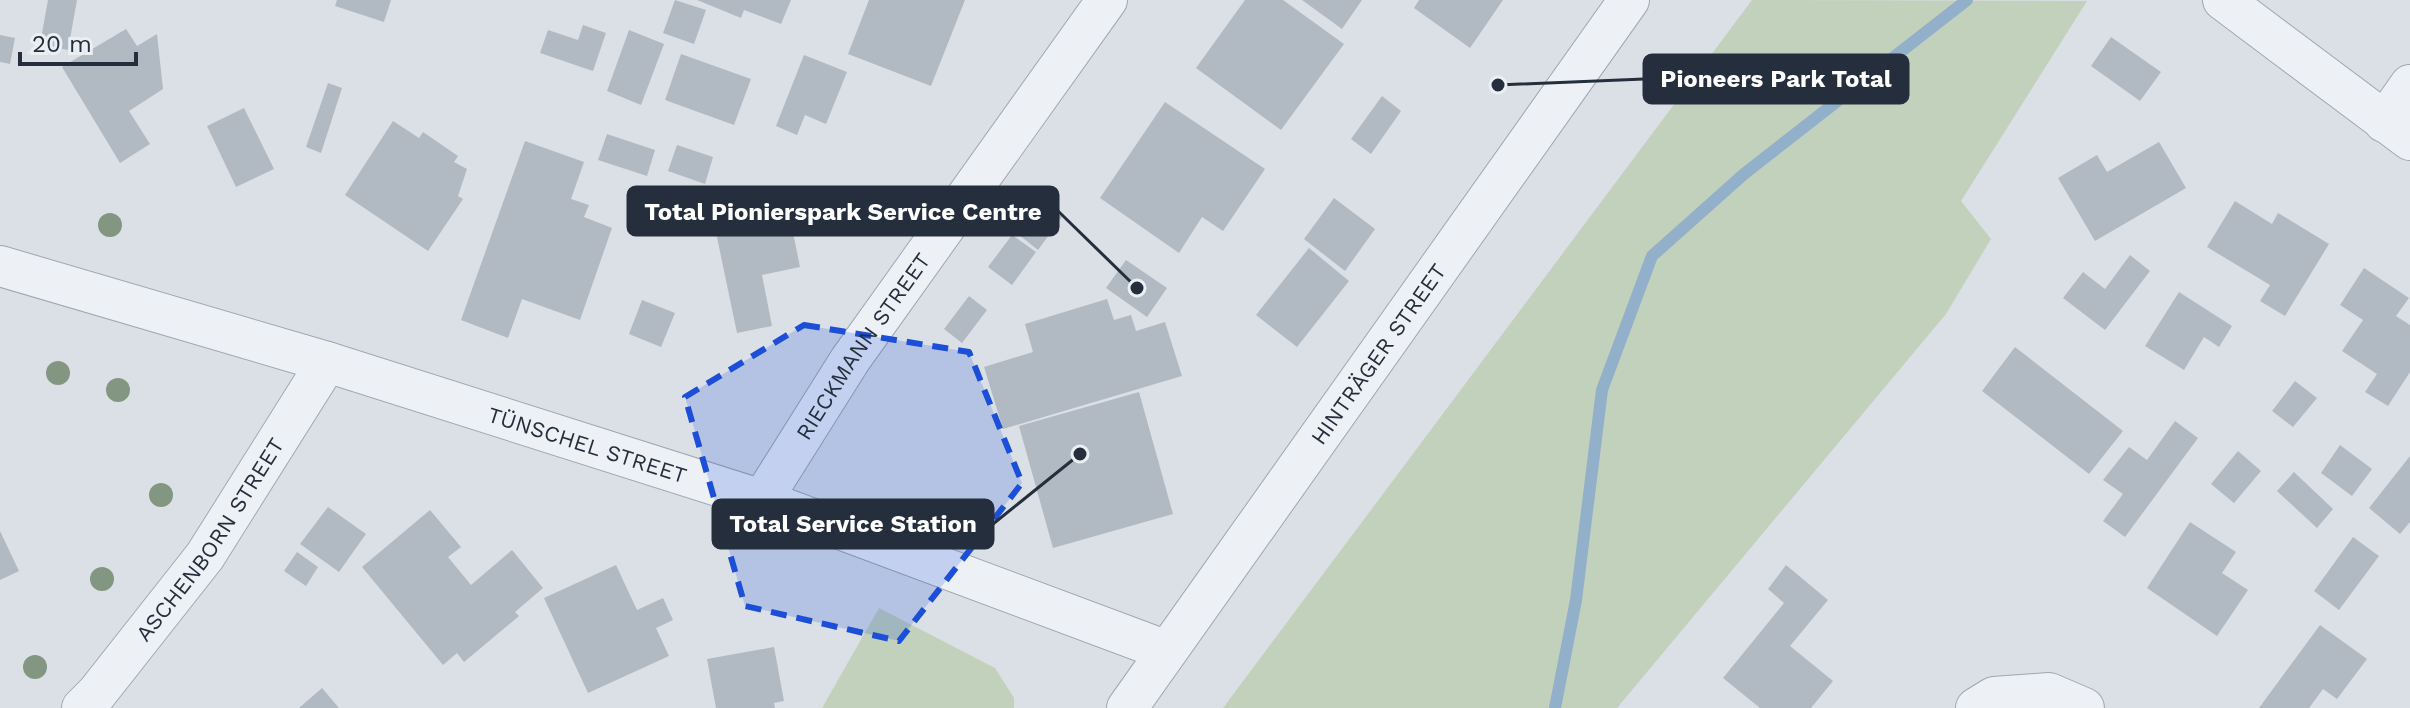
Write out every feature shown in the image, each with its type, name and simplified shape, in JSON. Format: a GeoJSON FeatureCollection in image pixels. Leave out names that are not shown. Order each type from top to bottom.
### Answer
{"type":"FeatureCollection","features":[{"type":"Feature","properties":{"kind":"street","name":"RIECKMANN STREET"},"geometry":{"type":"LineString","coordinates":[[762,500],[850,360],[1107,0]]}},
{"type":"Feature","properties":{"kind":"street","name":"HINTRÄGER STREET"},"geometry":{"type":"LineString","coordinates":[[1127,708],[1629,0]]}},
{"type":"Feature","properties":{"kind":"street"},"geometry":{"type":"LineString","coordinates":[[2223,0],[2397,131],[2410,85]]}},
{"type":"Feature","properties":{"kind":"street","name":"TÜNSCHEL STREET"},"geometry":{"type":"LineString","coordinates":[[0,266],[327,362],[762,500],[1167,651]]}},
{"type":"Feature","properties":{"kind":"street","name":"ASCHENBORN STREET"},"geometry":{"type":"LineString","coordinates":[[82,708],[205,556],[327,362]]}},
{"type":"Feature","properties":{"kind":"street"},"geometry":{"type":"LineString","coordinates":[[1976,708],[1994,697],[2049,693],[2084,708]]}},
{"type":"Feature","properties":{"kind":"highlighted area"},"geometry":{"type":"Polygon","coordinates":[[[804,325],[969,352],[1022,483],[899,641],[745,606],[685,397],[804,325]]]}},
{"type":"Feature","properties":{"kind":"green space"},"geometry":{"type":"Polygon","coordinates":[[[1752,0],[2087,1],[1961,201],[1991,239],[1946,314],[1617,708],[1223,708],[1752,0]]]}},
{"type":"Feature","properties":{"kind":"green space"},"geometry":{"type":"Polygon","coordinates":[[[879,608],[995,668],[1014,698],[1014,708],[822,708],[879,608]]]}},
{"type":"Feature","properties":{"kind":"building"},"geometry":{"type":"Polygon","coordinates":[[[48,0],[77,0],[68,50],[40,44],[48,0]]]}},
{"type":"Feature","properties":{"kind":"building"},"geometry":{"type":"Polygon","coordinates":[[[337,0],[391,0],[384,22],[335,6],[337,0]]]}},
{"type":"Feature","properties":{"kind":"building"},"geometry":{"type":"Polygon","coordinates":[[[675,0],[706,10],[694,44],[663,33],[675,0]]]}},
{"type":"Feature","properties":{"kind":"building"},"geometry":{"type":"Polygon","coordinates":[[[697,0],[791,0],[781,24],[744,10],[741,18],[697,0]]]}},
{"type":"Feature","properties":{"kind":"building"},"geometry":{"type":"Polygon","coordinates":[[[869,0],[965,0],[931,86],[848,54],[869,0]]]}},
{"type":"Feature","properties":{"kind":"building"},"geometry":{"type":"Polygon","coordinates":[[[1245,0],[1283,0],[1344,44],[1281,130],[1196,68],[1245,0]]]}},
{"type":"Feature","properties":{"kind":"building"},"geometry":{"type":"Polygon","coordinates":[[[1302,0],[1362,0],[1342,29],[1302,0]]]}},
{"type":"Feature","properties":{"kind":"building"},"geometry":{"type":"Polygon","coordinates":[[[1419,0],[1503,0],[1470,48],[1414,8],[1419,0]]]}},
{"type":"Feature","properties":{"kind":"building"},"geometry":{"type":"Polygon","coordinates":[[[583,25],[606,33],[593,71],[540,53],[548,30],[578,40],[583,25]]]}},
{"type":"Feature","properties":{"kind":"building"},"geometry":{"type":"Polygon","coordinates":[[[126,29],[137,46],[157,34],[163,89],[129,111],[150,144],[120,163],[62,67],[126,29]]]}},
{"type":"Feature","properties":{"kind":"building"},"geometry":{"type":"Polygon","coordinates":[[[629,30],[664,44],[641,105],[607,91],[629,30]]]}},
{"type":"Feature","properties":{"kind":"building"},"geometry":{"type":"Polygon","coordinates":[[[0,35],[15,38],[10,64],[0,62],[0,35]]]}},
{"type":"Feature","properties":{"kind":"building"},"geometry":{"type":"Polygon","coordinates":[[[2111,37],[2161,72],[2140,101],[2091,66],[2111,37]]]}},
{"type":"Feature","properties":{"kind":"building"},"geometry":{"type":"Polygon","coordinates":[[[681,54],[751,79],[734,125],[665,100],[681,54]]]}},
{"type":"Feature","properties":{"kind":"building"},"geometry":{"type":"Polygon","coordinates":[[[804,55],[847,72],[826,124],[805,115],[797,135],[776,126],[804,55]]]}},
{"type":"Feature","properties":{"kind":"building"},"geometry":{"type":"Polygon","coordinates":[[[328,83],[342,88],[321,153],[306,147],[328,83]]]}},
{"type":"Feature","properties":{"kind":"building"},"geometry":{"type":"Polygon","coordinates":[[[1382,96],[1401,111],[1371,154],[1351,139],[1382,96]]]}},
{"type":"Feature","properties":{"kind":"building"},"geometry":{"type":"Polygon","coordinates":[[[1165,102],[1265,169],[1223,231],[1202,217],[1179,253],[1100,198],[1165,102]]]}},
{"type":"Feature","properties":{"kind":"building"},"geometry":{"type":"Polygon","coordinates":[[[244,108],[274,169],[236,187],[207,126],[244,108]]]}},
{"type":"Feature","properties":{"kind":"building"},"geometry":{"type":"Polygon","coordinates":[[[393,121],[419,138],[423,132],[458,156],[454,162],[467,169],[458,196],[463,199],[428,251],[345,195],[393,121]]]}},
{"type":"Feature","properties":{"kind":"building"},"geometry":{"type":"Polygon","coordinates":[[[607,134],[655,150],[647,176],[598,160],[607,134]]]}},
{"type":"Feature","properties":{"kind":"building"},"geometry":{"type":"Polygon","coordinates":[[[525,141],[584,162],[571,199],[589,205],[584,217],[612,228],[580,320],[522,299],[508,338],[461,320],[525,141]]]}},
{"type":"Feature","properties":{"kind":"building"},"geometry":{"type":"Polygon","coordinates":[[[2159,142],[2186,188],[2095,241],[2058,178],[2097,155],[2107,172],[2159,142]]]}},
{"type":"Feature","properties":{"kind":"building"},"geometry":{"type":"Polygon","coordinates":[[[677,145],[713,157],[705,184],[668,171],[677,145]]]}},
{"type":"Feature","properties":{"kind":"building"},"geometry":{"type":"Polygon","coordinates":[[[1038,198],[1062,217],[1038,250],[1014,231],[1038,198]]]}},
{"type":"Feature","properties":{"kind":"building"},"geometry":{"type":"Polygon","coordinates":[[[1334,198],[1375,229],[1345,271],[1304,239],[1334,198]]]}},
{"type":"Feature","properties":{"kind":"building"},"geometry":{"type":"Polygon","coordinates":[[[2235,201],[2272,224],[2278,213],[2329,244],[2285,316],[2260,301],[2270,285],[2207,247],[2235,201]]]}},
{"type":"Feature","properties":{"kind":"building"},"geometry":{"type":"Polygon","coordinates":[[[787,203],[800,267],[762,275],[772,326],[737,333],[713,218],[787,203]]]}},
{"type":"Feature","properties":{"kind":"building"},"geometry":{"type":"Polygon","coordinates":[[[1012,235],[1036,252],[1012,285],[988,267],[1012,235]]]}},
{"type":"Feature","properties":{"kind":"building"},"geometry":{"type":"Polygon","coordinates":[[[1309,248],[1349,281],[1297,347],[1256,315],[1309,248]]]}},
{"type":"Feature","properties":{"kind":"building"},"geometry":{"type":"Polygon","coordinates":[[[2130,255],[2150,271],[2105,330],[2063,298],[2083,272],[2105,289],[2130,255]]]}},
{"type":"Feature","properties":{"kind":"building"},"geometry":{"type":"Polygon","coordinates":[[[1126,260],[1167,288],[1147,317],[1106,288],[1126,260]]]}},
{"type":"Feature","properties":{"kind":"building"},"geometry":{"type":"Polygon","coordinates":[[[2364,268],[2409,298],[2396,316],[2410,325],[2410,372],[2388,406],[2365,392],[2377,374],[2342,351],[2363,320],[2340,305],[2364,268]]]}},
{"type":"Feature","properties":{"kind":"building"},"geometry":{"type":"Polygon","coordinates":[[[2179,292],[2232,326],[2219,347],[2204,337],[2184,370],[2145,346],[2179,292]]]}},
{"type":"Feature","properties":{"kind":"building"},"geometry":{"type":"Polygon","coordinates":[[[969,296],[987,310],[962,343],[944,329],[969,296]]]}},
{"type":"Feature","properties":{"kind":"building"},"geometry":{"type":"Polygon","coordinates":[[[1107,299],[1114,320],[1131,315],[1136,331],[1165,322],[1182,376],[1003,429],[984,367],[1033,352],[1025,324],[1107,299]]]}},
{"type":"Feature","properties":{"kind":"building"},"geometry":{"type":"Polygon","coordinates":[[[642,300],[675,313],[661,347],[629,334],[642,300]]]}},
{"type":"Feature","properties":{"kind":"building"},"geometry":{"type":"Polygon","coordinates":[[[2015,347],[2123,431],[2089,474],[1982,391],[2015,347]]]}},
{"type":"Feature","properties":{"kind":"building"},"geometry":{"type":"Polygon","coordinates":[[[2295,381],[2317,398],[2293,427],[2272,411],[2295,381]]]}},
{"type":"Feature","properties":{"kind":"building"},"geometry":{"type":"Polygon","coordinates":[[[1139,392],[1173,514],[1053,548],[1019,426],[1139,392]]]}},
{"type":"Feature","properties":{"kind":"building"},"geometry":{"type":"Polygon","coordinates":[[[2175,421],[2198,438],[2125,537],[2103,521],[2123,494],[2103,480],[2129,447],[2147,460],[2175,421]]]}},
{"type":"Feature","properties":{"kind":"building"},"geometry":{"type":"Polygon","coordinates":[[[2340,445],[2372,469],[2352,496],[2321,473],[2340,445]]]}},
{"type":"Feature","properties":{"kind":"building"},"geometry":{"type":"Polygon","coordinates":[[[2238,451],[2261,471],[2234,503],[2211,484],[2238,451]]]}},
{"type":"Feature","properties":{"kind":"building"},"geometry":{"type":"Polygon","coordinates":[[[2410,456],[2410,522],[2400,534],[2369,508],[2410,456]]]}},
{"type":"Feature","properties":{"kind":"building"},"geometry":{"type":"Polygon","coordinates":[[[2294,472],[2333,509],[2317,528],[2277,491],[2294,472]]]}},
{"type":"Feature","properties":{"kind":"building"},"geometry":{"type":"Polygon","coordinates":[[[328,507],[366,534],[339,572],[300,544],[328,507]]]}},
{"type":"Feature","properties":{"kind":"building"},"geometry":{"type":"Polygon","coordinates":[[[430,510],[461,547],[448,557],[471,585],[512,550],[543,588],[515,612],[519,616],[464,662],[457,653],[443,665],[362,567],[430,510]]]}},
{"type":"Feature","properties":{"kind":"building"},"geometry":{"type":"Polygon","coordinates":[[[2190,522],[2236,552],[2222,573],[2248,590],[2217,636],[2147,588],[2190,522]]]}},
{"type":"Feature","properties":{"kind":"building"},"geometry":{"type":"Polygon","coordinates":[[[0,531],[19,571],[0,580],[0,531]]]}},
{"type":"Feature","properties":{"kind":"building"},"geometry":{"type":"Polygon","coordinates":[[[2353,537],[2379,556],[2339,610],[2314,591],[2353,537]]]}},
{"type":"Feature","properties":{"kind":"building"},"geometry":{"type":"Polygon","coordinates":[[[297,552],[318,567],[306,586],[284,571],[297,552]]]}},
{"type":"Feature","properties":{"kind":"building"},"geometry":{"type":"Polygon","coordinates":[[[616,565],[637,610],[663,598],[673,620],[656,628],[669,656],[588,693],[544,598],[616,565]]]}},
{"type":"Feature","properties":{"kind":"building"},"geometry":{"type":"Polygon","coordinates":[[[1786,565],[1828,600],[1790,646],[1833,681],[1811,708],[1760,708],[1723,678],[1784,603],[1768,589],[1786,565]]]}},
{"type":"Feature","properties":{"kind":"building"},"geometry":{"type":"Polygon","coordinates":[[[2320,625],[2367,659],[2337,699],[2323,689],[2309,708],[2259,708],[2320,625]]]}},
{"type":"Feature","properties":{"kind":"building"},"geometry":{"type":"Polygon","coordinates":[[[774,647],[784,701],[774,703],[775,708],[716,708],[707,659],[774,647]]]}},
{"type":"Feature","properties":{"kind":"building"},"geometry":{"type":"Polygon","coordinates":[[[322,688],[339,708],[299,708],[322,688]]]}},
{"type":"Feature","properties":{"kind":"waterway"},"geometry":{"type":"LineString","coordinates":[[1555,708],[1576,600],[1602,390],[1652,256],[1744,174],[1967,0]]}},
{"type":"Feature","properties":{"kind":"place","name":"Pioneers Park Total"},"geometry":{"type":"Point","coordinates":[1498,85]}},
{"type":"Feature","properties":{"kind":"place","name":"Total Pionierspark Service Centre"},"geometry":{"type":"Point","coordinates":[1137,288]}},
{"type":"Feature","properties":{"kind":"place","name":"Total Service Station"},"geometry":{"type":"Point","coordinates":[1080,454]}}]}
